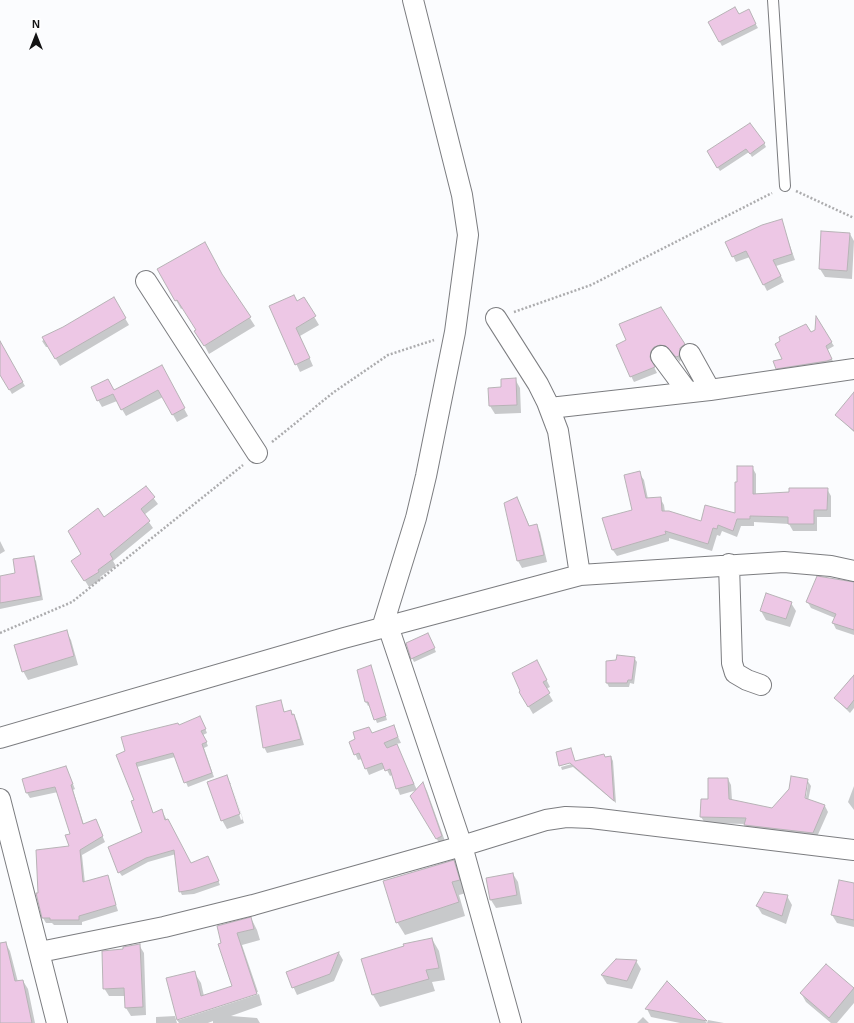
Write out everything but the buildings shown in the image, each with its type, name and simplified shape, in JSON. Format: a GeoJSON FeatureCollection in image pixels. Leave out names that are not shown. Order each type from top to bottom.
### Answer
{"type":"FeatureCollection","features":[{"type":"Feature","properties":{"kind":"street"},"geometry":{"type":"LineString","coordinates":[[413,0],[462,194],[468,235],[454,332],[426,476],[416,518],[385,627],[462,846],[512,1023]]}},
{"type":"Feature","properties":{"kind":"street"},"geometry":{"type":"LineString","coordinates":[[146,281],[257,453]]}},
{"type":"Feature","properties":{"kind":"street"},"geometry":{"type":"LineString","coordinates":[[496,318],[538,384],[550,408],[558,431],[580,575]]}},
{"type":"Feature","properties":{"kind":"street"},"geometry":{"type":"LineString","coordinates":[[690,354],[710,390]]}},
{"type":"Feature","properties":{"kind":"street"},"geometry":{"type":"LineString","coordinates":[[661,356],[687,391]]}},
{"type":"Feature","properties":{"kind":"street"},"geometry":{"type":"LineString","coordinates":[[550,408],[687,391],[710,390],[854,369]]}},
{"type":"Feature","properties":{"kind":"street"},"geometry":{"type":"LineString","coordinates":[[0,738],[385,627],[580,575],[729,564],[784,562],[831,566],[854,571]]}},
{"type":"Feature","properties":{"kind":"street"},"geometry":{"type":"LineString","coordinates":[[729,564],[732,662],[735,673],[747,680],[761,685]]}},
{"type":"Feature","properties":{"kind":"street"},"geometry":{"type":"LineString","coordinates":[[0,799],[57,1023]]}},
{"type":"Feature","properties":{"kind":"street"},"geometry":{"type":"LineString","coordinates":[[40,952],[164,927],[253,905],[462,846],[546,820],[566,817],[591,818],[854,850]]}},
{"type":"Feature","properties":{"kind":"lane"},"geometry":{"type":"LineString","coordinates":[[773,0],[785,186]]}},
{"type":"Feature","properties":{"kind":"path"},"geometry":{"type":"LineString","coordinates":[[0,633],[72,602]]}}]}
